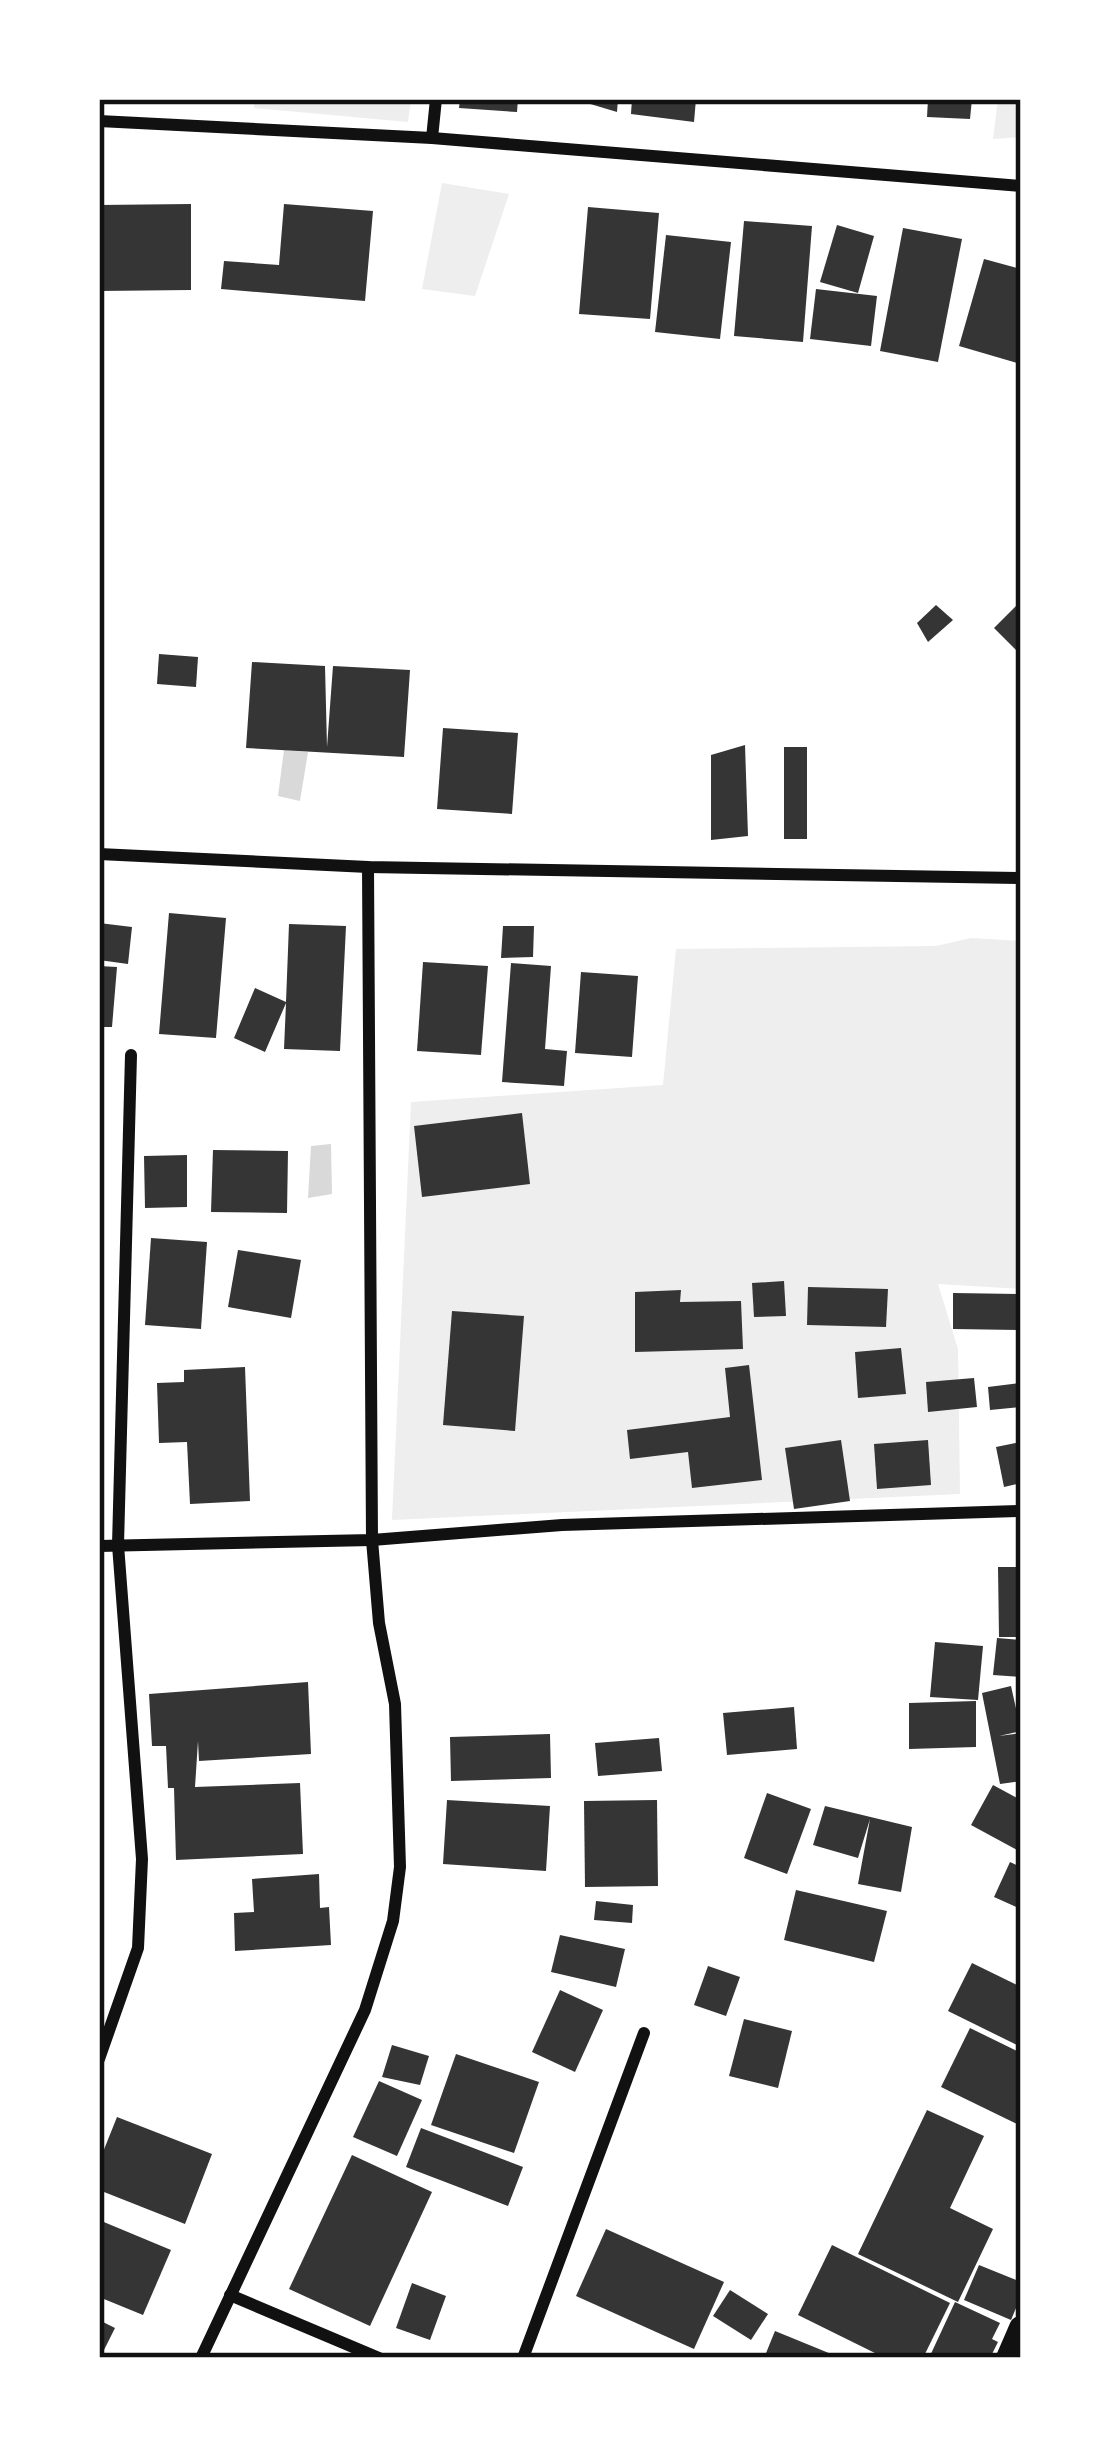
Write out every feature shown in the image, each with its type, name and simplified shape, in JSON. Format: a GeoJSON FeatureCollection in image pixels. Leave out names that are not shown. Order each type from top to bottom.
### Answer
{"type":"FeatureCollection","features":[{"type":"Feature","properties":{"kind":"main road"},"geometry":{"type":"LineString","coordinates":[[1008,2358],[1021,2328]]}},
{"type":"Feature","properties":{"kind":"street"},"geometry":{"type":"LineString","coordinates":[[432,138],[436,99]]}},
{"type":"Feature","properties":{"kind":"street"},"geometry":{"type":"LineString","coordinates":[[99,121],[432,138],[1021,186]]}},
{"type":"Feature","properties":{"kind":"street"},"geometry":{"type":"LineString","coordinates":[[99,854],[368,867],[1021,878]]}},
{"type":"Feature","properties":{"kind":"street"},"geometry":{"type":"LineString","coordinates":[[201,2358],[365,2010],[393,1922],[400,1867],[395,1704],[379,1623],[372,1540],[368,867]]}},
{"type":"Feature","properties":{"kind":"street"},"geometry":{"type":"LineString","coordinates":[[99,2059],[138,1948],[142,1859],[118,1545],[130,1055]]}},
{"type":"Feature","properties":{"kind":"street"},"geometry":{"type":"LineString","coordinates":[[99,1546],[372,1540],[562,1525],[1021,1511]]}},
{"type":"Feature","properties":{"kind":"street"},"geometry":{"type":"LineString","coordinates":[[523,2358],[644,2033]]}},
{"type":"Feature","properties":{"kind":"street"},"geometry":{"type":"LineString","coordinates":[[230,2295],[379,2358]]}},
{"type":"Feature","properties":{"kind":"shaded area"},"geometry":{"type":"Polygon","coordinates":[[[254,99],[411,99],[408,122],[254,108],[254,99]]]}},
{"type":"Feature","properties":{"kind":"shaded area"},"geometry":{"type":"Polygon","coordinates":[[[998,99],[1021,99],[1021,137],[993,139],[998,99]]]}},
{"type":"Feature","properties":{"kind":"shaded area"},"geometry":{"type":"Polygon","coordinates":[[[442,183],[509,194],[475,296],[422,289],[442,183]]]}},
{"type":"Feature","properties":{"kind":"shaded area"},"geometry":{"type":"Polygon","coordinates":[[[284,750],[308,752],[300,801],[278,796],[284,750]]]}},
{"type":"Feature","properties":{"kind":"shaded area"},"geometry":{"type":"Polygon","coordinates":[[[971,938],[1021,941],[1021,1289],[938,1284],[958,1349],[960,1494],[392,1520],[411,1102],[663,1085],[676,949],[936,946],[971,938]]]}},
{"type":"Feature","properties":{"kind":"shaded area"},"geometry":{"type":"Polygon","coordinates":[[[331,1144],[332,1194],[308,1198],[311,1146],[331,1144]]]}},
{"type":"Feature","properties":{"kind":"building"},"geometry":{"type":"Polygon","coordinates":[[[460,99],[518,99],[517,112],[459,108],[460,99]]]}},
{"type":"Feature","properties":{"kind":"building"},"geometry":{"type":"Polygon","coordinates":[[[618,99],[617,112],[577,100],[618,99]]]}},
{"type":"Feature","properties":{"kind":"building"},"geometry":{"type":"Polygon","coordinates":[[[632,99],[696,99],[694,122],[631,114],[632,99]]]}},
{"type":"Feature","properties":{"kind":"building"},"geometry":{"type":"Polygon","coordinates":[[[928,99],[972,99],[970,119],[927,117],[928,99]]]}},
{"type":"Feature","properties":{"kind":"building"},"geometry":{"type":"Polygon","coordinates":[[[191,204],[191,290],[99,291],[99,205],[191,204]]]}},
{"type":"Feature","properties":{"kind":"building"},"geometry":{"type":"Polygon","coordinates":[[[284,204],[373,211],[365,301],[221,289],[224,261],[279,265],[284,204]]]}},
{"type":"Feature","properties":{"kind":"building"},"geometry":{"type":"Polygon","coordinates":[[[588,207],[659,213],[650,319],[579,314],[588,207]]]}},
{"type":"Feature","properties":{"kind":"building"},"geometry":{"type":"Polygon","coordinates":[[[744,221],[812,226],[803,342],[734,336],[744,221]]]}},
{"type":"Feature","properties":{"kind":"building"},"geometry":{"type":"Polygon","coordinates":[[[837,225],[874,236],[858,293],[820,282],[837,225]]]}},
{"type":"Feature","properties":{"kind":"building"},"geometry":{"type":"Polygon","coordinates":[[[903,228],[962,239],[938,362],[880,351],[903,228]]]}},
{"type":"Feature","properties":{"kind":"building"},"geometry":{"type":"Polygon","coordinates":[[[666,235],[731,242],[720,339],[655,332],[666,235]]]}},
{"type":"Feature","properties":{"kind":"building"},"geometry":{"type":"Polygon","coordinates":[[[984,259],[1021,269],[1021,364],[959,346],[984,259]]]}},
{"type":"Feature","properties":{"kind":"building"},"geometry":{"type":"Polygon","coordinates":[[[816,289],[877,296],[871,346],[810,339],[816,289]]]}},
{"type":"Feature","properties":{"kind":"building"},"geometry":{"type":"Polygon","coordinates":[[[1018,604],[1021,607],[1021,655],[994,628],[1018,604]]]}},
{"type":"Feature","properties":{"kind":"building"},"geometry":{"type":"Polygon","coordinates":[[[936,605],[953,620],[928,642],[917,623],[936,605]]]}},
{"type":"Feature","properties":{"kind":"building"},"geometry":{"type":"Polygon","coordinates":[[[159,654],[198,657],[196,687],[157,684],[159,654]]]}},
{"type":"Feature","properties":{"kind":"building"},"geometry":{"type":"Polygon","coordinates":[[[252,662],[325,666],[327,747],[333,666],[410,670],[404,757],[246,748],[252,662]]]}},
{"type":"Feature","properties":{"kind":"building"},"geometry":{"type":"Polygon","coordinates":[[[443,728],[518,733],[512,814],[437,809],[443,728]]]}},
{"type":"Feature","properties":{"kind":"building"},"geometry":{"type":"Polygon","coordinates":[[[745,745],[748,836],[711,840],[711,755],[745,745]]]}},
{"type":"Feature","properties":{"kind":"building"},"geometry":{"type":"Polygon","coordinates":[[[784,747],[807,747],[807,839],[784,839],[784,747]]]}},
{"type":"Feature","properties":{"kind":"building"},"geometry":{"type":"Polygon","coordinates":[[[169,913],[226,918],[216,1038],[159,1034],[169,913]]]}},
{"type":"Feature","properties":{"kind":"building"},"geometry":{"type":"Polygon","coordinates":[[[99,923],[132,927],[128,964],[99,960],[99,923]]]}},
{"type":"Feature","properties":{"kind":"building"},"geometry":{"type":"Polygon","coordinates":[[[289,924],[346,926],[340,1051],[284,1049],[286,1003],[265,1052],[234,1038],[255,988],[286,1002],[289,924]]]}},
{"type":"Feature","properties":{"kind":"building"},"geometry":{"type":"Polygon","coordinates":[[[503,926],[534,926],[533,957],[501,958],[503,926]]]}},
{"type":"Feature","properties":{"kind":"building"},"geometry":{"type":"Polygon","coordinates":[[[423,962],[488,966],[481,1055],[417,1051],[423,962]]]}},
{"type":"Feature","properties":{"kind":"building"},"geometry":{"type":"Polygon","coordinates":[[[511,963],[551,966],[545,1049],[567,1051],[564,1086],[502,1082],[511,963]]]}},
{"type":"Feature","properties":{"kind":"building"},"geometry":{"type":"Polygon","coordinates":[[[99,966],[117,967],[112,1027],[99,1027],[99,966]]]}},
{"type":"Feature","properties":{"kind":"building"},"geometry":{"type":"Polygon","coordinates":[[[581,972],[638,976],[632,1057],[575,1053],[581,972]]]}},
{"type":"Feature","properties":{"kind":"building"},"geometry":{"type":"Polygon","coordinates":[[[522,1113],[530,1184],[422,1197],[414,1126],[522,1113]]]}},
{"type":"Feature","properties":{"kind":"building"},"geometry":{"type":"Polygon","coordinates":[[[213,1150],[288,1151],[287,1213],[211,1212],[213,1150]]]}},
{"type":"Feature","properties":{"kind":"building"},"geometry":{"type":"Polygon","coordinates":[[[187,1155],[187,1207],[145,1208],[144,1156],[187,1155]]]}},
{"type":"Feature","properties":{"kind":"building"},"geometry":{"type":"Polygon","coordinates":[[[151,1238],[207,1242],[201,1329],[145,1325],[151,1238]]]}},
{"type":"Feature","properties":{"kind":"building"},"geometry":{"type":"Polygon","coordinates":[[[238,1250],[301,1260],[291,1318],[228,1307],[238,1250]]]}},
{"type":"Feature","properties":{"kind":"building"},"geometry":{"type":"Polygon","coordinates":[[[784,1281],[786,1316],[754,1317],[752,1283],[784,1281]]]}},
{"type":"Feature","properties":{"kind":"building"},"geometry":{"type":"Polygon","coordinates":[[[808,1287],[888,1289],[886,1327],[807,1325],[808,1287]]]}},
{"type":"Feature","properties":{"kind":"building"},"geometry":{"type":"Polygon","coordinates":[[[681,1290],[680,1302],[741,1301],[743,1349],[635,1352],[635,1292],[681,1290]]]}},
{"type":"Feature","properties":{"kind":"building"},"geometry":{"type":"Polygon","coordinates":[[[953,1293],[1021,1294],[1021,1330],[953,1329],[953,1293]]]}},
{"type":"Feature","properties":{"kind":"building"},"geometry":{"type":"Polygon","coordinates":[[[452,1311],[524,1316],[515,1431],[443,1425],[452,1311]]]}},
{"type":"Feature","properties":{"kind":"building"},"geometry":{"type":"Polygon","coordinates":[[[901,1348],[906,1394],[858,1398],[855,1352],[901,1348]]]}},
{"type":"Feature","properties":{"kind":"building"},"geometry":{"type":"Polygon","coordinates":[[[749,1365],[762,1480],[692,1488],[688,1452],[630,1459],[627,1430],[730,1417],[725,1368],[749,1365]]]}},
{"type":"Feature","properties":{"kind":"building"},"geometry":{"type":"Polygon","coordinates":[[[245,1367],[250,1501],[190,1504],[187,1442],[159,1443],[157,1383],[184,1382],[184,1370],[245,1367]]]}},
{"type":"Feature","properties":{"kind":"building"},"geometry":{"type":"Polygon","coordinates":[[[974,1378],[977,1407],[928,1412],[926,1382],[974,1378]]]}},
{"type":"Feature","properties":{"kind":"building"},"geometry":{"type":"Polygon","coordinates":[[[1021,1383],[1021,1407],[990,1410],[988,1387],[1021,1383]]]}},
{"type":"Feature","properties":{"kind":"building"},"geometry":{"type":"Polygon","coordinates":[[[841,1440],[850,1501],[794,1509],[785,1448],[841,1440]]]}},
{"type":"Feature","properties":{"kind":"building"},"geometry":{"type":"Polygon","coordinates":[[[928,1440],[931,1485],[877,1489],[874,1444],[928,1440]]]}},
{"type":"Feature","properties":{"kind":"building"},"geometry":{"type":"Polygon","coordinates":[[[1021,1442],[1021,1483],[1004,1487],[996,1447],[1021,1442]]]}},
{"type":"Feature","properties":{"kind":"building"},"geometry":{"type":"Polygon","coordinates":[[[998,1567],[1021,1567],[1021,1637],[999,1637],[998,1567]]]}},
{"type":"Feature","properties":{"kind":"building"},"geometry":{"type":"Polygon","coordinates":[[[997,1638],[1021,1640],[1021,1677],[993,1675],[997,1638]]]}},
{"type":"Feature","properties":{"kind":"building"},"geometry":{"type":"Polygon","coordinates":[[[935,1642],[983,1646],[978,1700],[930,1697],[935,1642]]]}},
{"type":"Feature","properties":{"kind":"building"},"geometry":{"type":"Polygon","coordinates":[[[308,1682],[311,1754],[199,1761],[198,1741],[195,1787],[300,1783],[303,1854],[176,1860],[174,1788],[168,1788],[166,1746],[152,1746],[149,1694],[308,1682]]]}},
{"type":"Feature","properties":{"kind":"building"},"geometry":{"type":"Polygon","coordinates":[[[1011,1686],[1021,1731],[999,1736],[1021,1733],[1021,1781],[1000,1784],[982,1693],[1011,1686]]]}},
{"type":"Feature","properties":{"kind":"building"},"geometry":{"type":"Polygon","coordinates":[[[976,1701],[976,1747],[909,1749],[909,1703],[976,1701]]]}},
{"type":"Feature","properties":{"kind":"building"},"geometry":{"type":"Polygon","coordinates":[[[794,1707],[797,1749],[727,1755],[723,1713],[794,1707]]]}},
{"type":"Feature","properties":{"kind":"building"},"geometry":{"type":"Polygon","coordinates":[[[550,1734],[551,1778],[451,1781],[450,1737],[550,1734]]]}},
{"type":"Feature","properties":{"kind":"building"},"geometry":{"type":"Polygon","coordinates":[[[659,1738],[662,1771],[598,1776],[595,1743],[659,1738]]]}},
{"type":"Feature","properties":{"kind":"building"},"geometry":{"type":"Polygon","coordinates":[[[993,1785],[1021,1800],[1021,1852],[971,1825],[993,1785]]]}},
{"type":"Feature","properties":{"kind":"building"},"geometry":{"type":"Polygon","coordinates":[[[767,1793],[811,1809],[787,1874],[744,1858],[767,1793]]]}},
{"type":"Feature","properties":{"kind":"building"},"geometry":{"type":"Polygon","coordinates":[[[447,1800],[550,1806],[546,1871],[443,1864],[447,1800]]]}},
{"type":"Feature","properties":{"kind":"building"},"geometry":{"type":"Polygon","coordinates":[[[657,1800],[658,1886],[585,1887],[584,1801],[657,1800]]]}},
{"type":"Feature","properties":{"kind":"building"},"geometry":{"type":"Polygon","coordinates":[[[825,1806],[912,1827],[901,1892],[858,1884],[870,1819],[858,1858],[813,1845],[825,1806]]]}},
{"type":"Feature","properties":{"kind":"building"},"geometry":{"type":"Polygon","coordinates":[[[1010,1862],[1021,1867],[1021,1909],[994,1897],[1010,1862]]]}},
{"type":"Feature","properties":{"kind":"building"},"geometry":{"type":"Polygon","coordinates":[[[319,1874],[320,1908],[329,1907],[331,1945],[235,1951],[234,1913],[254,1912],[252,1879],[319,1874]]]}},
{"type":"Feature","properties":{"kind":"building"},"geometry":{"type":"Polygon","coordinates":[[[796,1890],[887,1911],[874,1962],[784,1940],[796,1890]]]}},
{"type":"Feature","properties":{"kind":"building"},"geometry":{"type":"Polygon","coordinates":[[[596,1901],[633,1905],[632,1923],[594,1920],[596,1901]]]}},
{"type":"Feature","properties":{"kind":"building"},"geometry":{"type":"Polygon","coordinates":[[[560,1935],[625,1949],[616,1987],[551,1972],[560,1935]]]}},
{"type":"Feature","properties":{"kind":"building"},"geometry":{"type":"Polygon","coordinates":[[[972,1963],[1021,1987],[1021,2047],[948,2011],[972,1963]]]}},
{"type":"Feature","properties":{"kind":"building"},"geometry":{"type":"Polygon","coordinates":[[[708,1966],[740,1977],[726,2016],[694,2005],[708,1966]]]}},
{"type":"Feature","properties":{"kind":"building"},"geometry":{"type":"Polygon","coordinates":[[[560,1990],[603,2010],[575,2072],[532,2052],[560,1990]]]}},
{"type":"Feature","properties":{"kind":"building"},"geometry":{"type":"Polygon","coordinates":[[[744,2019],[792,2031],[778,2088],[729,2076],[744,2019]]]}},
{"type":"Feature","properties":{"kind":"building"},"geometry":{"type":"Polygon","coordinates":[[[970,2028],[1021,2053],[1021,2126],[941,2087],[970,2028]]]}},
{"type":"Feature","properties":{"kind":"building"},"geometry":{"type":"Polygon","coordinates":[[[392,2045],[429,2056],[420,2085],[382,2077],[392,2045]]]}},
{"type":"Feature","properties":{"kind":"building"},"geometry":{"type":"Polygon","coordinates":[[[456,2054],[539,2082],[514,2153],[431,2125],[456,2054]]]}},
{"type":"Feature","properties":{"kind":"building"},"geometry":{"type":"Polygon","coordinates":[[[379,2081],[422,2100],[397,2156],[353,2137],[379,2081]]]}},
{"type":"Feature","properties":{"kind":"building"},"geometry":{"type":"Polygon","coordinates":[[[927,2110],[984,2136],[950,2208],[993,2229],[958,2302],[858,2254],[927,2110]]]}},
{"type":"Feature","properties":{"kind":"building"},"geometry":{"type":"Polygon","coordinates":[[[117,2117],[212,2154],[185,2224],[99,2190],[99,2162],[117,2117]]]}},
{"type":"Feature","properties":{"kind":"building"},"geometry":{"type":"Polygon","coordinates":[[[421,2128],[523,2167],[508,2206],[406,2167],[421,2128]]]}},
{"type":"Feature","properties":{"kind":"building"},"geometry":{"type":"Polygon","coordinates":[[[352,2155],[432,2192],[370,2326],[289,2289],[352,2155]]]}},
{"type":"Feature","properties":{"kind":"building"},"geometry":{"type":"Polygon","coordinates":[[[99,2220],[171,2250],[143,2315],[99,2297],[99,2220]]]}},
{"type":"Feature","properties":{"kind":"building"},"geometry":{"type":"Polygon","coordinates":[[[606,2229],[724,2282],[694,2349],[576,2296],[606,2229]]]}},
{"type":"Feature","properties":{"kind":"building"},"geometry":{"type":"Polygon","coordinates":[[[832,2245],[950,2303],[923,2358],[885,2358],[798,2315],[832,2245]]]}},
{"type":"Feature","properties":{"kind":"building"},"geometry":{"type":"Polygon","coordinates":[[[979,2265],[1021,2282],[1011,2320],[964,2300],[979,2265]]]}},
{"type":"Feature","properties":{"kind":"building"},"geometry":{"type":"Polygon","coordinates":[[[412,2283],[446,2296],[430,2340],[396,2328],[412,2283]]]}},
{"type":"Feature","properties":{"kind":"building"},"geometry":{"type":"Polygon","coordinates":[[[730,2290],[768,2314],[751,2340],[713,2316],[730,2290]]]}},
{"type":"Feature","properties":{"kind":"building"},"geometry":{"type":"Polygon","coordinates":[[[955,2302],[1000,2323],[990,2358],[929,2358],[955,2302]]]}},
{"type":"Feature","properties":{"kind":"building"},"geometry":{"type":"Polygon","coordinates":[[[99,2320],[115,2328],[100,2358],[99,2358],[99,2320]]]}},
{"type":"Feature","properties":{"kind":"building"},"geometry":{"type":"Polygon","coordinates":[[[775,2331],[841,2358],[764,2358],[775,2331]]]}}]}
